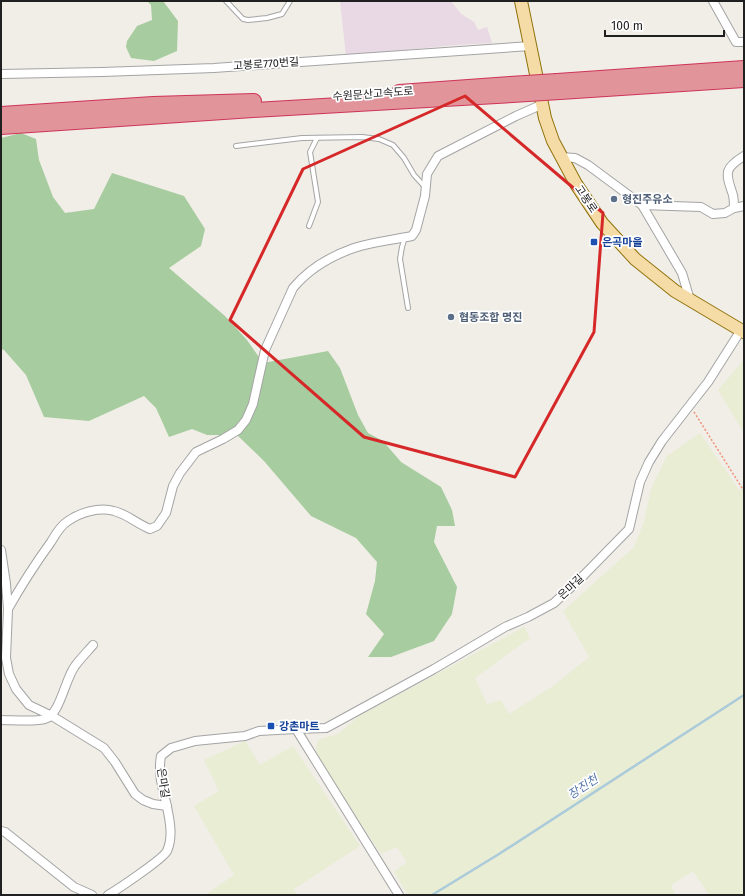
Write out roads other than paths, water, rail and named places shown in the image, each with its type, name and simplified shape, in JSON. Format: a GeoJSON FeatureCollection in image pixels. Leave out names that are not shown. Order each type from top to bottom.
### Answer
{"type":"FeatureCollection","features":[{"type":"Feature","properties":{"kind":"highway","name":"수원문산고속도로"},"geometry":{"type":"LineString","coordinates":[[1,127],[261,110],[559,86],[744,68]]}},
{"type":"Feature","properties":{"kind":"highway","name":"수원문산고속도로"},"geometry":{"type":"LineString","coordinates":[[559,86],[744,80]]}},
{"type":"Feature","properties":{"kind":"highway","name":"수원문산고속도로"},"geometry":{"type":"LineString","coordinates":[[1,114],[153,104],[511,90]]}},
{"type":"Feature","properties":{"kind":"main road","name":"고봉로"},"geometry":{"type":"LineString","coordinates":[[521,1],[548,126],[561,157],[576,184],[602,223],[635,259],[675,291],[742,331]]}},
{"type":"Feature","properties":{"kind":"street"},"geometry":{"type":"LineString","coordinates":[[713,1],[736,42],[744,42]]}},
{"type":"Feature","properties":{"kind":"street","name":"고봉로770번길"},"geometry":{"type":"LineString","coordinates":[[1,74],[214,68],[531,46]]}},
{"type":"Feature","properties":{"kind":"street"},"geometry":{"type":"LineString","coordinates":[[8,609],[54,537],[66,522],[85,512],[114,510],[124,514],[141,526],[150,529],[157,526],[166,513],[174,486],[180,473],[196,452],[223,440],[238,430],[246,420],[253,404],[265,350],[293,288],[311,271],[354,248],[412,236],[416,230],[426,187],[427,174],[438,156],[543,104]]}},
{"type":"Feature","properties":{"kind":"street"},"geometry":{"type":"LineString","coordinates":[[734,208],[727,175],[730,168],[736,161],[744,156]]}},
{"type":"Feature","properties":{"kind":"street"},"geometry":{"type":"LineString","coordinates":[[561,157],[575,158],[588,165],[642,205],[682,273],[690,300]]}},
{"type":"Feature","properties":{"kind":"street"},"geometry":{"type":"LineString","coordinates":[[642,205],[701,207],[713,214],[725,213],[734,208],[744,206]]}},
{"type":"Feature","properties":{"kind":"street","name":"은마길"},"geometry":{"type":"LineString","coordinates":[[108,895],[125,885],[167,853],[170,842],[170,824],[159,768],[161,756],[171,748],[195,741],[245,736],[259,731],[326,728],[434,669],[505,627],[554,603],[629,529],[640,482],[649,462],[708,382],[742,331]]}},
{"type":"Feature","properties":{"kind":"street"},"geometry":{"type":"LineString","coordinates":[[1,550],[8,609],[6,658],[9,674],[16,689],[29,705],[52,716],[104,748],[115,762],[135,794],[143,800],[153,804],[167,806]]}},
{"type":"Feature","properties":{"kind":"street"},"geometry":{"type":"LineString","coordinates":[[1,720],[44,720],[52,716],[57,708],[74,667],[93,645]]}},
{"type":"Feature","properties":{"kind":"street"},"geometry":{"type":"LineString","coordinates":[[296,729],[400,895]]}},
{"type":"Feature","properties":{"kind":"street"},"geometry":{"type":"LineString","coordinates":[[1,831],[5,832],[74,887],[92,895]]}},
{"type":"Feature","properties":{"kind":"lane"},"geometry":{"type":"LineString","coordinates":[[226,1],[243,19],[248,20],[267,18],[282,14],[290,1]]}},
{"type":"Feature","properties":{"kind":"lane"},"geometry":{"type":"LineString","coordinates":[[236,146],[302,138],[362,137],[379,139],[393,144],[404,158],[414,175],[426,187]]}},
{"type":"Feature","properties":{"kind":"lane"},"geometry":{"type":"LineString","coordinates":[[310,226],[318,202],[310,152],[317,138]]}},
{"type":"Feature","properties":{"kind":"lane"},"geometry":{"type":"LineString","coordinates":[[406,237],[402,247],[400,259],[408,308]]}},
{"type":"Feature","properties":{"kind":"waterway","name":"장진천"},"geometry":{"type":"LineString","coordinates":[[432,895],[499,854],[744,695]]}},
{"type":"Feature","properties":{"kind":"place","name":"형진주유소"},"geometry":{"type":"Point","coordinates":[614,199]}},
{"type":"Feature","properties":{"kind":"place","name":"은곡마을"},"geometry":{"type":"Point","coordinates":[594,242]}},
{"type":"Feature","properties":{"kind":"place","name":"협동조합 명진"},"geometry":{"type":"Point","coordinates":[451,317]}},
{"type":"Feature","properties":{"kind":"place","name":"강촌마트"},"geometry":{"type":"Point","coordinates":[271,726]}}]}
